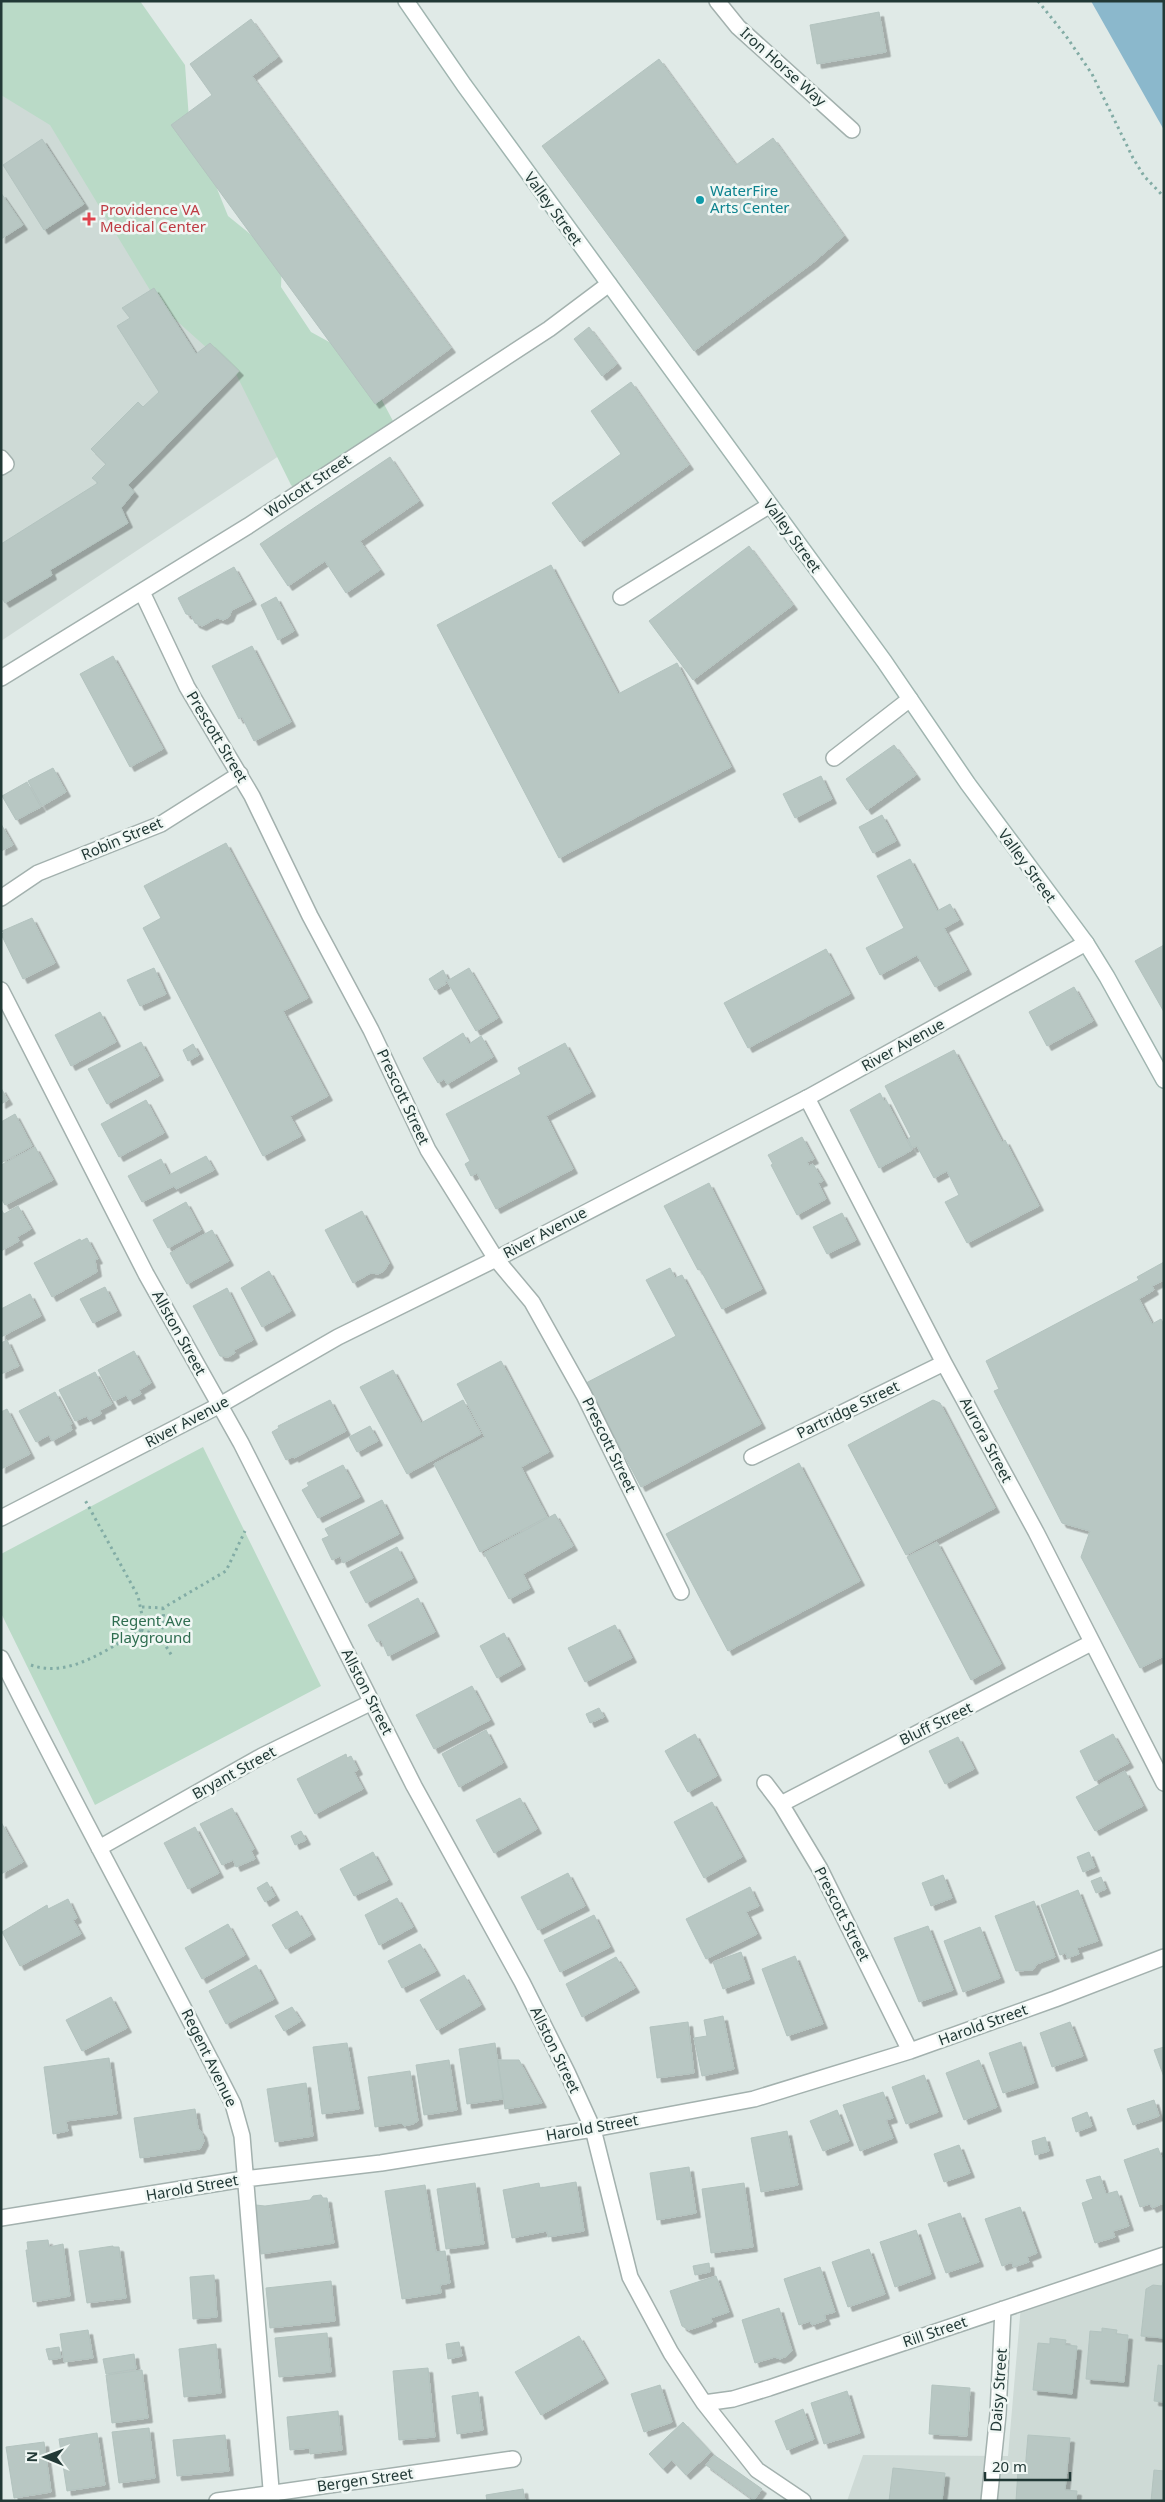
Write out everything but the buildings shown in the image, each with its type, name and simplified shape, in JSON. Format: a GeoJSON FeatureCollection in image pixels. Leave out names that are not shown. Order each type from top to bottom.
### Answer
{"type":"FeatureCollection","features":[{"type":"Feature","properties":{"kind":"street","name":"Valley Street"},"geometry":{"type":"LineString","coordinates":[[406,1],[464,85],[910,699],[996,823],[1086,944],[1107,977],[1164,1080]]}},
{"type":"Feature","properties":{"kind":"street","name":"Iron Horse Way"},"geometry":{"type":"LineString","coordinates":[[717,1],[738,27],[852,130]]}},
{"type":"Feature","properties":{"kind":"street","name":"Wolcott Street"},"geometry":{"type":"LineString","coordinates":[[1,678],[248,526],[549,329],[609,284]]}},
{"type":"Feature","properties":{"kind":"street"},"geometry":{"type":"LineString","coordinates":[[1,458],[6,464],[1,467]]}},
{"type":"Feature","properties":{"kind":"street"},"geometry":{"type":"LineString","coordinates":[[622,597],[770,505]]}},
{"type":"Feature","properties":{"kind":"street","name":"Prescott Street"},"geometry":{"type":"LineString","coordinates":[[142,592],[187,687],[240,774],[310,916],[371,1030],[428,1150],[496,1259],[532,1302],[584,1395],[681,1592]]}},
{"type":"Feature","properties":{"kind":"street"},"geometry":{"type":"LineString","coordinates":[[834,758],[910,699]]}},
{"type":"Feature","properties":{"kind":"street","name":"Robin Street"},"geometry":{"type":"LineString","coordinates":[[1,898],[38,873],[161,824],[240,774]]}},
{"type":"Feature","properties":{"kind":"street","name":"River Avenue"},"geometry":{"type":"LineString","coordinates":[[1,1518],[220,1405],[338,1337],[496,1259],[808,1098],[1086,944]]}},
{"type":"Feature","properties":{"kind":"street","name":"Allston Street"},"geometry":{"type":"LineString","coordinates":[[1,990],[146,1274],[220,1405],[414,1786],[522,1982],[593,2129],[630,2277],[671,2353],[704,2404],[758,2470],[803,2501]]}},
{"type":"Feature","properties":{"kind":"street","name":"Aurora Street"},"geometry":{"type":"LineString","coordinates":[[808,1098],[944,1363],[1036,1532],[1091,1644],[1164,1783]]}},
{"type":"Feature","properties":{"kind":"street","name":"Partridge Street"},"geometry":{"type":"LineString","coordinates":[[752,1457],[944,1363]]}},
{"type":"Feature","properties":{"kind":"street","name":"Bluff Street"},"geometry":{"type":"LineString","coordinates":[[781,1804],[1091,1644]]}},
{"type":"Feature","properties":{"kind":"street","name":"Regent Avenue"},"geometry":{"type":"LineString","coordinates":[[1,1658],[233,2104],[242,2136],[244,2179],[272,2497]]}},
{"type":"Feature","properties":{"kind":"street","name":"Bryant Street"},"geometry":{"type":"LineString","coordinates":[[99,1848],[262,1756],[372,1702]]}},
{"type":"Feature","properties":{"kind":"street","name":"Prescott Street"},"geometry":{"type":"LineString","coordinates":[[765,1783],[781,1804],[820,1869],[910,2051]]}},
{"type":"Feature","properties":{"kind":"street","name":"Harold Street"},"geometry":{"type":"LineString","coordinates":[[1,2218],[244,2179],[382,2163],[593,2129],[754,2099],[910,2051],[1055,1999],[1164,1957]]}},
{"type":"Feature","properties":{"kind":"street","name":"Rill Street"},"geometry":{"type":"LineString","coordinates":[[704,2404],[733,2399],[769,2388],[1164,2255]]}},
{"type":"Feature","properties":{"kind":"street","name":"Daisy Street"},"geometry":{"type":"LineString","coordinates":[[989,2501],[998,2414],[1003,2309]]}},
{"type":"Feature","properties":{"kind":"street","name":"Bergen Street"},"geometry":{"type":"LineString","coordinates":[[217,2501],[272,2497],[513,2459]]}},
{"type":"Feature","properties":{"kind":"path"},"geometry":{"type":"LineString","coordinates":[[1038,1],[1066,36],[1092,74],[1133,158],[1144,176],[1164,197]]}},
{"type":"Feature","properties":{"kind":"path"},"geometry":{"type":"LineString","coordinates":[[74,1480],[142,1607],[143,1620],[141,1630]]}},
{"type":"Feature","properties":{"kind":"path"},"geometry":{"type":"LineString","coordinates":[[142,1607],[163,1608],[226,1571],[244,1531]]}},
{"type":"Feature","properties":{"kind":"path"},"geometry":{"type":"LineString","coordinates":[[159,1635],[164,1624],[163,1608]]}},
{"type":"Feature","properties":{"kind":"path"},"geometry":{"type":"LineString","coordinates":[[31,1665],[45,1670],[81,1662],[141,1630],[159,1635],[172,1656]]}},
{"type":"Feature","properties":{"kind":"shaded area","name":"Providence VA Medical Center"},"geometry":{"type":"Polygon","coordinates":[[[1,1],[309,436],[1,641],[1,1]]]}},
{"type":"Feature","properties":{"kind":"shaded area"},"geometry":{"type":"Polygon","coordinates":[[[1164,2254],[1164,2501],[847,2501],[863,2455],[1008,2456],[1021,2305],[1164,2254]]]}},
{"type":"Feature","properties":{"kind":"green space"},"geometry":{"type":"Polygon","coordinates":[[[1,1],[140,1],[185,65],[189,119],[228,216],[282,260],[281,287],[311,332],[360,359],[393,421],[393,427],[295,489],[291,485],[236,374],[159,305],[50,125],[1,95],[1,1]]]}},
{"type":"Feature","properties":{"kind":"green space","name":"Regent Ave Playground"},"geometry":{"type":"Polygon","coordinates":[[[203,1447],[321,1686],[95,1805],[1,1613],[1,1554],[203,1447]]]}},
{"type":"Feature","properties":{"kind":"water"},"geometry":{"type":"Polygon","coordinates":[[[1091,1],[1164,1],[1164,130],[1091,1]]]}},
{"type":"Feature","properties":{"kind":"place","name":"WaterFire Arts Center"},"geometry":{"type":"Point","coordinates":[700,200]}},
{"type":"Feature","properties":{"kind":"place","name":"Providence VA Medical Center"},"geometry":{"type":"Point","coordinates":[89,219]}}]}
